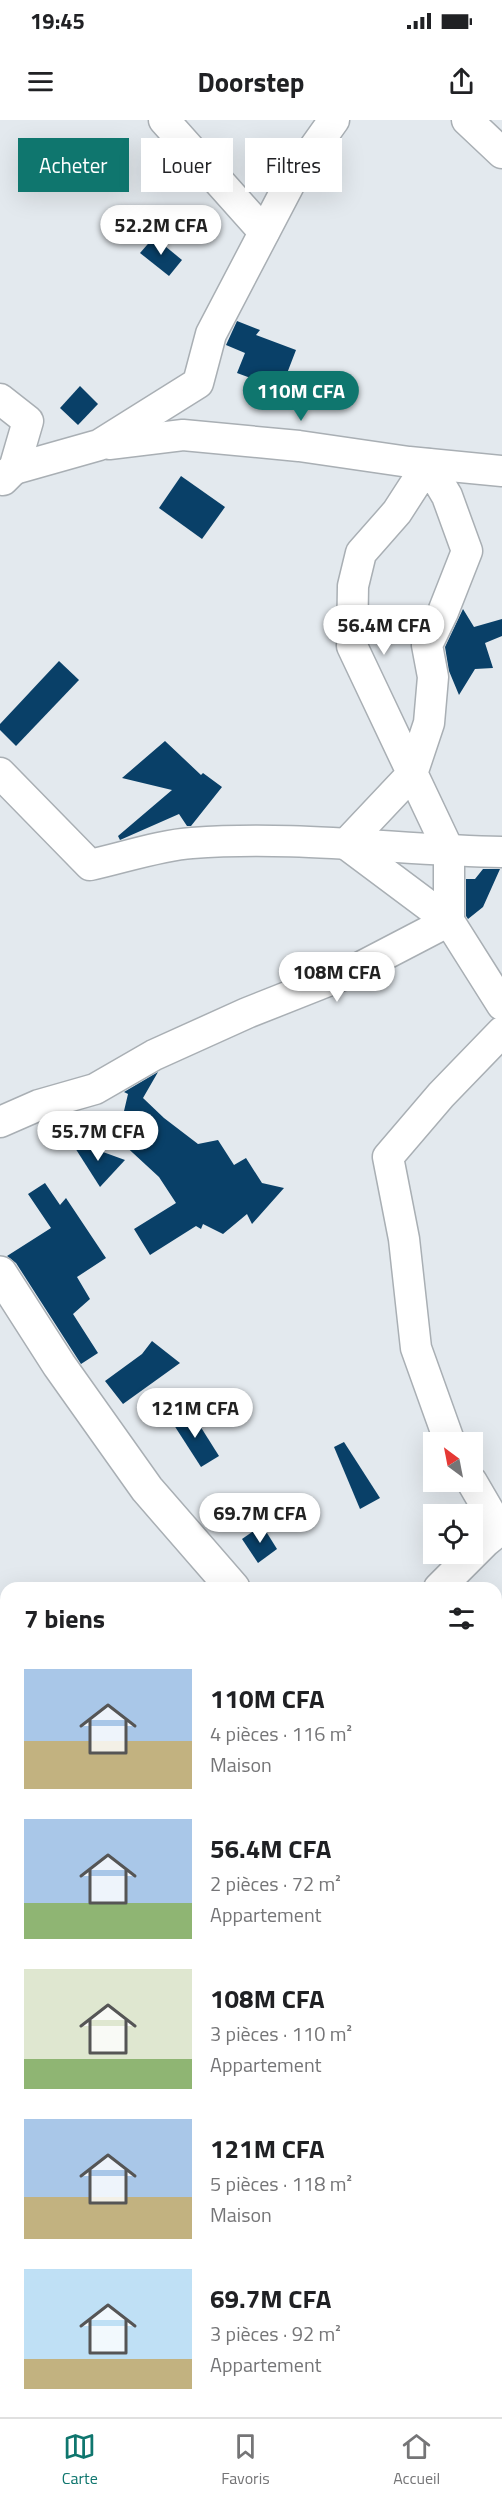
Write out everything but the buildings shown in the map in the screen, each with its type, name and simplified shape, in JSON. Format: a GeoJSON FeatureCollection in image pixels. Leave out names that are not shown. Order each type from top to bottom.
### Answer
{"type":"FeatureCollection","features":[{"type":"Feature","properties":{"kind":"main road"},"geometry":{"type":"LineString","coordinates":[[0,1273],[59,1365],[147,1489],[228,1582]]}},
{"type":"Feature","properties":{"kind":"street"},"geometry":{"type":"LineString","coordinates":[[164,120],[264,232]]}},
{"type":"Feature","properties":{"kind":"street"},"geometry":{"type":"LineString","coordinates":[[99,445],[198,383],[211,334],[292,179],[334,120]]}},
{"type":"Feature","properties":{"kind":"street"},"geometry":{"type":"LineString","coordinates":[[467,120],[502,153]]}},
{"type":"Feature","properties":{"kind":"street"},"geometry":{"type":"LineString","coordinates":[[0,399],[28,421],[5,477]]}},
{"type":"Feature","properties":{"kind":"street"},"geometry":{"type":"LineString","coordinates":[[5,477],[99,445],[183,435],[300,446],[429,464],[502,471]]}},
{"type":"Feature","properties":{"kind":"street"},"geometry":{"type":"LineString","coordinates":[[346,844],[412,774],[429,723],[433,677],[427,645],[443,612],[467,551],[447,496],[429,464]]}},
{"type":"Feature","properties":{"kind":"street"},"geometry":{"type":"LineString","coordinates":[[429,464],[397,512],[361,553],[353,586],[351,646],[377,694],[449,851],[449,921]]}},
{"type":"Feature","properties":{"kind":"street"},"geometry":{"type":"LineString","coordinates":[[0,773],[90,865],[191,843],[294,841],[449,851],[502,852]]}},
{"type":"Feature","properties":{"kind":"street"},"geometry":{"type":"LineString","coordinates":[[346,844],[449,921],[502,1005]]}},
{"type":"Feature","properties":{"kind":"street"},"geometry":{"type":"LineString","coordinates":[[0,1122],[39,1105],[95,1089],[154,1055],[247,1013],[353,971],[449,921]]}},
{"type":"Feature","properties":{"kind":"street"},"geometry":{"type":"LineString","coordinates":[[446,1432],[416,1348],[404,1239],[388,1157],[441,1095],[502,1032]]}},
{"type":"Feature","properties":{"kind":"street"},"geometry":{"type":"LineString","coordinates":[[445,1582],[501,1529],[478,1492]]}}]}
